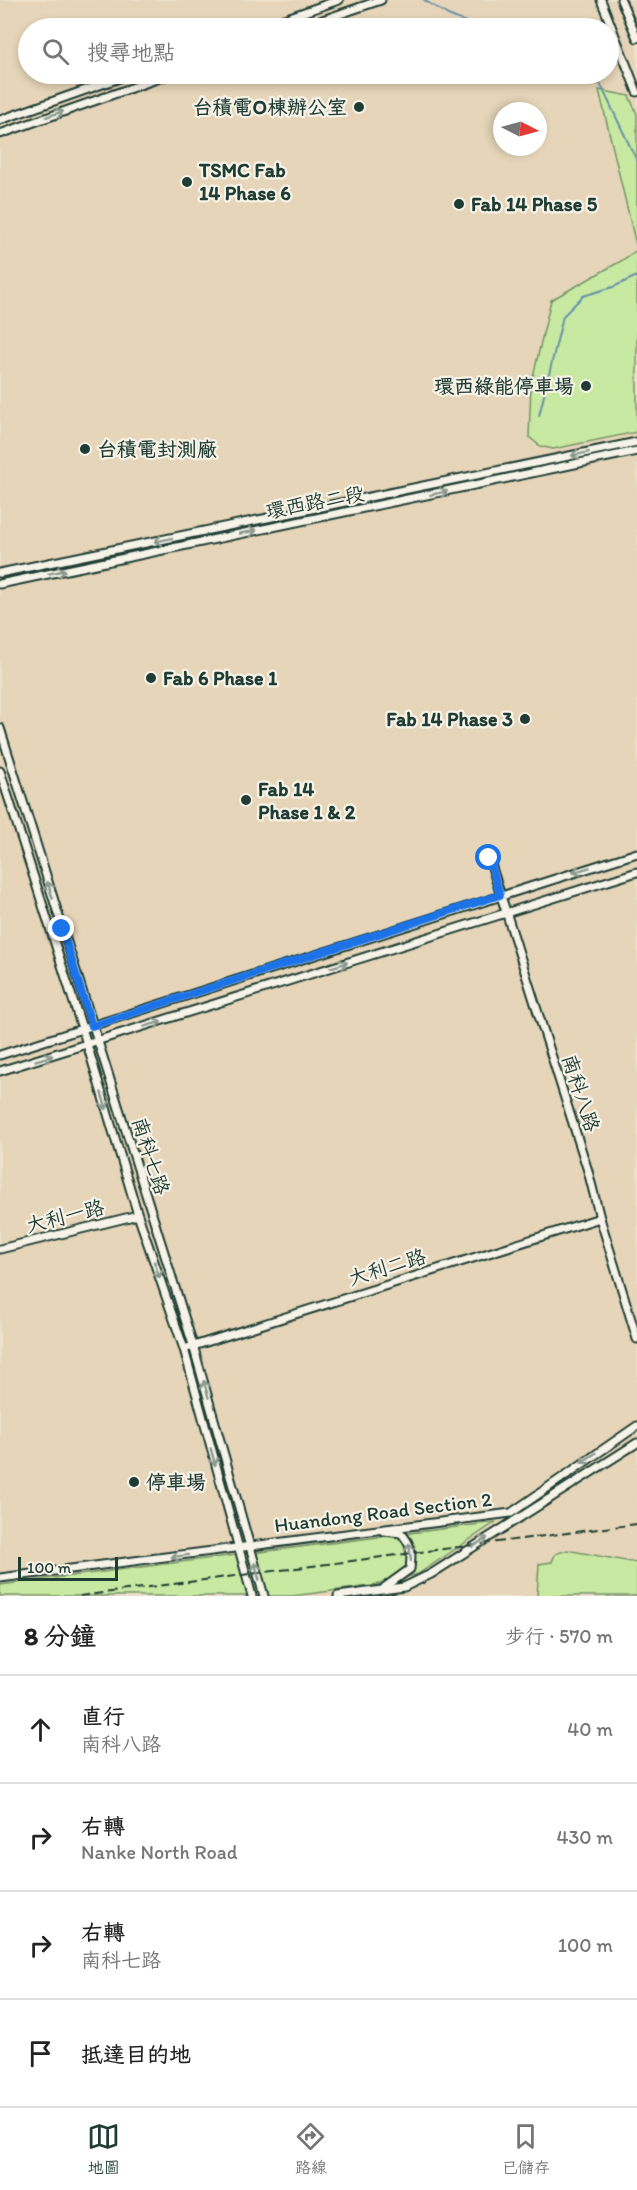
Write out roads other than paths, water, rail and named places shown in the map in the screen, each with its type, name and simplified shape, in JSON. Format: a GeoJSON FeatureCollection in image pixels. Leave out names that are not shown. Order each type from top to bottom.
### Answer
{"type":"FeatureCollection","features":[{"type":"Feature","properties":{"kind":"street"},"geometry":{"type":"LineString","coordinates":[[284,18],[325,2],[339,0]]}},
{"type":"Feature","properties":{"kind":"street"},"geometry":{"type":"LineString","coordinates":[[325,2],[330,18],[381,0]]}},
{"type":"Feature","properties":{"kind":"street"},"geometry":{"type":"LineString","coordinates":[[601,0],[608,18]]}},
{"type":"Feature","properties":{"kind":"street"},"geometry":{"type":"LineString","coordinates":[[621,0],[637,38]]}},
{"type":"Feature","properties":{"kind":"street"},"geometry":{"type":"LineString","coordinates":[[619,46],[637,93]]}},
{"type":"Feature","properties":{"kind":"street"},"geometry":{"type":"LineString","coordinates":[[0,120],[103,84]]}},
{"type":"Feature","properties":{"kind":"street"},"geometry":{"type":"LineString","coordinates":[[0,134],[142,84]]}},
{"type":"Feature","properties":{"kind":"street","name":"環西路二段"},"geometry":{"type":"LineString","coordinates":[[0,573],[637,442]]}},
{"type":"Feature","properties":{"kind":"street","name":"環西路二段"},"geometry":{"type":"LineString","coordinates":[[0,584],[637,452]]}},
{"type":"Feature","properties":{"kind":"street","name":"南科七路"},"geometry":{"type":"LineString","coordinates":[[0,728],[193,1345],[264,1596]]}},
{"type":"Feature","properties":{"kind":"street","name":"南科七路"},"geometry":{"type":"LineString","coordinates":[[0,771],[87,1044],[138,1215],[183,1349],[252,1596]]}},
{"type":"Feature","properties":{"kind":"street"},"geometry":{"type":"LineString","coordinates":[[0,1055],[637,853]]}},
{"type":"Feature","properties":{"kind":"street","name":"南科八路"},"geometry":{"type":"LineString","coordinates":[[489,858],[588,1171],[637,1339]]}},
{"type":"Feature","properties":{"kind":"street"},"geometry":{"type":"LineString","coordinates":[[0,1071],[637,872]]}},
{"type":"Feature","properties":{"kind":"street","name":"大利一路"},"geometry":{"type":"LineString","coordinates":[[0,1249],[138,1215]]}},
{"type":"Feature","properties":{"kind":"street","name":"大利二路"},"geometry":{"type":"LineString","coordinates":[[183,1349],[600,1218]]}},
{"type":"Feature","properties":{"kind":"street","name":"Huandong Road Section 2"},"geometry":{"type":"LineString","coordinates":[[238,1548],[371,1529],[511,1513],[637,1426]]}},
{"type":"Feature","properties":{"kind":"street","name":"Huandong Road Section 2"},"geometry":{"type":"LineString","coordinates":[[338,1596],[404,1587],[431,1574],[637,1443]]}},
{"type":"Feature","properties":{"kind":"street"},"geometry":{"type":"LineString","coordinates":[[371,1529],[401,1533],[409,1541],[412,1553],[410,1569],[381,1590]]}},
{"type":"Feature","properties":{"kind":"street"},"geometry":{"type":"LineString","coordinates":[[0,1578],[238,1548]]}},
{"type":"Feature","properties":{"kind":"waterway"},"geometry":{"type":"LineString","coordinates":[[424,0],[456,18]]}},
{"type":"Feature","properties":{"kind":"waterway"},"geometry":{"type":"LineString","coordinates":[[600,84],[637,161]]}},
{"type":"Feature","properties":{"kind":"waterway"},"geometry":{"type":"LineString","coordinates":[[539,416],[563,316],[583,296],[613,287],[637,276]]}},
{"type":"Feature","properties":{"kind":"railway"},"geometry":{"type":"LineString","coordinates":[[80,1596],[637,1524]]}},
{"type":"Feature","properties":{"kind":"place","name":"台積電O棟辦公室"},"geometry":{"type":"Point","coordinates":[359,107]}},
{"type":"Feature","properties":{"kind":"place","name":"TSMC Fab 14 Phase 6"},"geometry":{"type":"Point","coordinates":[187,182]}},
{"type":"Feature","properties":{"kind":"place","name":"Fab 14 Phase 5"},"geometry":{"type":"Point","coordinates":[459,204]}},
{"type":"Feature","properties":{"kind":"place","name":"環西綠能停車場"},"geometry":{"type":"Point","coordinates":[586,386]}},
{"type":"Feature","properties":{"kind":"place","name":"台積電封測廠"},"geometry":{"type":"Point","coordinates":[85,449]}},
{"type":"Feature","properties":{"kind":"place","name":"Fab 6 Phase 1"},"geometry":{"type":"Point","coordinates":[151,678]}},
{"type":"Feature","properties":{"kind":"place","name":"Fab 14 Phase 3"},"geometry":{"type":"Point","coordinates":[525,719]}},
{"type":"Feature","properties":{"kind":"place","name":"Fab 14 Phase 1 & 2"},"geometry":{"type":"Point","coordinates":[246,800]}},
{"type":"Feature","properties":{"kind":"place","name":"停車場"},"geometry":{"type":"Point","coordinates":[134,1482]}}]}
